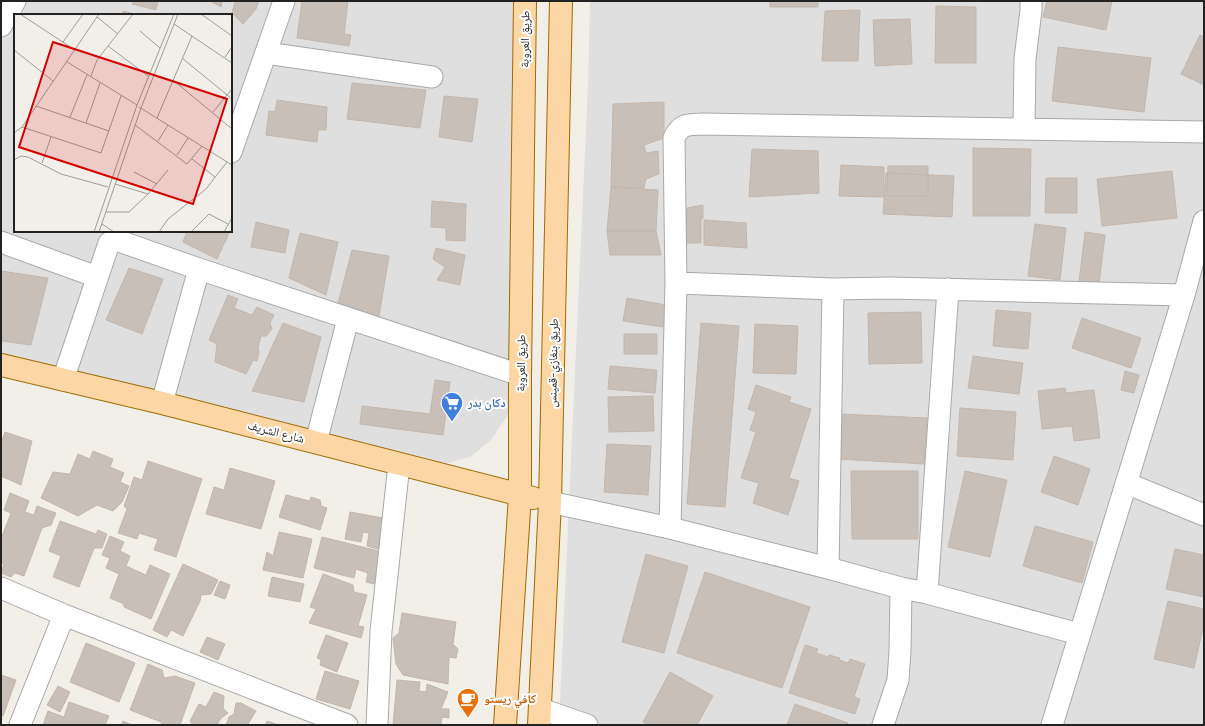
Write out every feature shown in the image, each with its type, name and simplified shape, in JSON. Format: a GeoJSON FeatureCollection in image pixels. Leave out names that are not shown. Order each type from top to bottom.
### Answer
{"type":"FeatureCollection","features":[{"type":"Feature","properties":{"kind":"main road","name":"طريق العروبة"},"geometry":{"type":"LineString","coordinates":[[505,725],[520,495],[520,375],[526,1]]}},
{"type":"Feature","properties":{"kind":"main road","name":"طريق بنغازي-قمينس"},"geometry":{"type":"LineString","coordinates":[[540,717],[550,502],[561,1]]}},
{"type":"Feature","properties":{"kind":"main road","name":"شارع الشريف"},"geometry":{"type":"LineString","coordinates":[[1,365],[162,403],[550,502]]}},
{"type":"Feature","properties":{"kind":"street"},"geometry":{"type":"LineString","coordinates":[[1,26],[15,1]]}},
{"type":"Feature","properties":{"kind":"street"},"geometry":{"type":"LineString","coordinates":[[232,149],[284,1]]}},
{"type":"Feature","properties":{"kind":"street"},"geometry":{"type":"LineString","coordinates":[[1024,129],[1025,58],[1031,1]]}},
{"type":"Feature","properties":{"kind":"street"},"geometry":{"type":"LineString","coordinates":[[266,53],[432,77]]}},
{"type":"Feature","properties":{"kind":"street"},"geometry":{"type":"LineString","coordinates":[[670,528],[676,283],[674,138],[678,130],[684,126],[702,124],[1204,132]]}},
{"type":"Feature","properties":{"kind":"street"},"geometry":{"type":"LineString","coordinates":[[1052,725],[1184,295],[1204,221]]}},
{"type":"Feature","properties":{"kind":"street"},"geometry":{"type":"LineString","coordinates":[[63,380],[97,277],[109,243],[112,240],[116,240],[348,319],[520,375]]}},
{"type":"Feature","properties":{"kind":"street"},"geometry":{"type":"LineString","coordinates":[[1,242],[97,277]]}},
{"type":"Feature","properties":{"kind":"street"},"geometry":{"type":"LineString","coordinates":[[162,403],[199,269]]}},
{"type":"Feature","properties":{"kind":"street"},"geometry":{"type":"LineString","coordinates":[[676,283],[833,289],[890,288],[1184,295]]}},
{"type":"Feature","properties":{"kind":"street"},"geometry":{"type":"LineString","coordinates":[[828,568],[833,289]]}},
{"type":"Feature","properties":{"kind":"street"},"geometry":{"type":"LineString","coordinates":[[927,593],[948,289]]}},
{"type":"Feature","properties":{"kind":"street"},"geometry":{"type":"LineString","coordinates":[[316,442],[348,319]]}},
{"type":"Feature","properties":{"kind":"street"},"geometry":{"type":"LineString","coordinates":[[377,725],[381,632],[399,464]]}},
{"type":"Feature","properties":{"kind":"street"},"geometry":{"type":"LineString","coordinates":[[1126,484],[1204,515]]}},
{"type":"Feature","properties":{"kind":"street"},"geometry":{"type":"LineString","coordinates":[[550,502],[670,528],[900,588],[927,593],[1080,634]]}},
{"type":"Feature","properties":{"kind":"street"},"geometry":{"type":"LineString","coordinates":[[1,588],[64,615],[347,725]]}},
{"type":"Feature","properties":{"kind":"street"},"geometry":{"type":"LineString","coordinates":[[883,725],[898,680],[900,651],[900,588]]}},
{"type":"Feature","properties":{"kind":"street"},"geometry":{"type":"LineString","coordinates":[[20,725],[64,615]]}},
{"type":"Feature","properties":{"kind":"street"},"geometry":{"type":"LineString","coordinates":[[540,717],[587,725]]}},
{"type":"Feature","properties":{"kind":"shaded area"},"geometry":{"type":"Polygon","coordinates":[[[1,1],[521,1],[516,361],[509,413],[491,440],[472,456],[442,465],[1,356],[1,1]]]}},
{"type":"Feature","properties":{"kind":"shaded area"},"geometry":{"type":"Polygon","coordinates":[[[590,1],[1204,1],[1204,725],[559,725],[588,86],[590,1]]]}},
{"type":"Feature","properties":{"kind":"building"},"geometry":{"type":"Polygon","coordinates":[[[134,1],[158,1],[156,10],[132,4],[134,1]]]}},
{"type":"Feature","properties":{"kind":"building"},"geometry":{"type":"Polygon","coordinates":[[[210,1],[222,1],[221,7],[210,1]]]}},
{"type":"Feature","properties":{"kind":"building"},"geometry":{"type":"Polygon","coordinates":[[[234,1],[259,1],[256,9],[243,24],[232,13],[234,1]]]}},
{"type":"Feature","properties":{"kind":"building"},"geometry":{"type":"Polygon","coordinates":[[[302,1],[348,1],[344,34],[351,35],[349,46],[297,38],[302,1]]]}},
{"type":"Feature","properties":{"kind":"building"},"geometry":{"type":"Polygon","coordinates":[[[770,1],[818,1],[818,7],[770,7],[770,1]]]}},
{"type":"Feature","properties":{"kind":"building"},"geometry":{"type":"Polygon","coordinates":[[[1047,1],[1112,1],[1106,30],[1043,17],[1047,1]]]}},
{"type":"Feature","properties":{"kind":"building"},"geometry":{"type":"Polygon","coordinates":[[[936,6],[976,7],[976,63],[935,63],[936,6]]]}},
{"type":"Feature","properties":{"kind":"building"},"geometry":{"type":"Polygon","coordinates":[[[860,10],[858,61],[822,61],[825,11],[860,10]]]}},
{"type":"Feature","properties":{"kind":"building"},"geometry":{"type":"Polygon","coordinates":[[[123,11],[134,14],[122,14],[123,11]]]}},
{"type":"Feature","properties":{"kind":"building"},"geometry":{"type":"Polygon","coordinates":[[[910,19],[912,64],[875,66],[873,20],[910,19]]]}},
{"type":"Feature","properties":{"kind":"building"},"geometry":{"type":"Polygon","coordinates":[[[1200,35],[1204,37],[1204,85],[1181,74],[1200,35]]]}},
{"type":"Feature","properties":{"kind":"building"},"geometry":{"type":"Polygon","coordinates":[[[1058,47],[1151,58],[1144,112],[1052,101],[1058,47]]]}},
{"type":"Feature","properties":{"kind":"building"},"geometry":{"type":"Polygon","coordinates":[[[352,83],[426,90],[420,128],[347,119],[352,83]]]}},
{"type":"Feature","properties":{"kind":"building"},"geometry":{"type":"Polygon","coordinates":[[[444,96],[478,99],[472,142],[439,137],[444,96]]]}},
{"type":"Feature","properties":{"kind":"building"},"geometry":{"type":"Polygon","coordinates":[[[277,100],[327,107],[326,130],[318,130],[317,142],[266,135],[269,111],[275,112],[277,100]]]}},
{"type":"Feature","properties":{"kind":"building"},"geometry":{"type":"Polygon","coordinates":[[[664,102],[664,138],[644,145],[646,153],[658,151],[659,174],[646,179],[644,188],[611,187],[613,104],[664,102]]]}},
{"type":"Feature","properties":{"kind":"building"},"geometry":{"type":"Polygon","coordinates":[[[973,148],[1031,149],[1030,216],[973,216],[973,148]]]}},
{"type":"Feature","properties":{"kind":"building"},"geometry":{"type":"Polygon","coordinates":[[[752,149],[818,151],[819,193],[749,197],[752,149]]]}},
{"type":"Feature","properties":{"kind":"building"},"geometry":{"type":"Polygon","coordinates":[[[841,165],[884,167],[884,197],[839,196],[841,165]]]}},
{"type":"Feature","properties":{"kind":"building"},"geometry":{"type":"Polygon","coordinates":[[[888,166],[928,166],[928,196],[887,196],[888,166]]]}},
{"type":"Feature","properties":{"kind":"building"},"geometry":{"type":"Polygon","coordinates":[[[1172,171],[1177,218],[1102,226],[1097,179],[1172,171]]]}},
{"type":"Feature","properties":{"kind":"building"},"geometry":{"type":"Polygon","coordinates":[[[886,173],[954,176],[952,217],[883,214],[886,173]]]}},
{"type":"Feature","properties":{"kind":"building"},"geometry":{"type":"Polygon","coordinates":[[[1046,178],[1077,178],[1077,213],[1045,213],[1046,178]]]}},
{"type":"Feature","properties":{"kind":"building"},"geometry":{"type":"Polygon","coordinates":[[[611,187],[658,190],[656,231],[607,231],[611,187]]]}},
{"type":"Feature","properties":{"kind":"building"},"geometry":{"type":"Polygon","coordinates":[[[432,201],[466,204],[465,241],[446,240],[446,228],[431,227],[432,201]]]}},
{"type":"Feature","properties":{"kind":"building"},"geometry":{"type":"Polygon","coordinates":[[[703,205],[703,218],[701,219],[701,243],[685,243],[687,208],[703,205]]]}},
{"type":"Feature","properties":{"kind":"building"},"geometry":{"type":"Polygon","coordinates":[[[704,220],[746,223],[747,248],[704,245],[704,220]]]}},
{"type":"Feature","properties":{"kind":"building"},"geometry":{"type":"Polygon","coordinates":[[[256,222],[289,230],[285,253],[251,247],[256,222]]]}},
{"type":"Feature","properties":{"kind":"building"},"geometry":{"type":"Polygon","coordinates":[[[1035,224],[1066,228],[1060,280],[1028,276],[1035,224]]]}},
{"type":"Feature","properties":{"kind":"building"},"geometry":{"type":"Polygon","coordinates":[[[607,231],[656,231],[661,255],[610,255],[607,231]]]}},
{"type":"Feature","properties":{"kind":"building"},"geometry":{"type":"Polygon","coordinates":[[[187,232],[230,232],[217,259],[183,242],[187,232]]]}},
{"type":"Feature","properties":{"kind":"building"},"geometry":{"type":"Polygon","coordinates":[[[1085,232],[1105,235],[1099,285],[1079,282],[1085,232]]]}},
{"type":"Feature","properties":{"kind":"building"},"geometry":{"type":"Polygon","coordinates":[[[300,233],[338,242],[326,295],[289,278],[300,233]]]}},
{"type":"Feature","properties":{"kind":"building"},"geometry":{"type":"Polygon","coordinates":[[[436,248],[465,255],[460,285],[437,280],[445,267],[433,259],[436,248]]]}},
{"type":"Feature","properties":{"kind":"building"},"geometry":{"type":"Polygon","coordinates":[[[352,250],[389,256],[379,316],[337,307],[352,250]]]}},
{"type":"Feature","properties":{"kind":"building"},"geometry":{"type":"Polygon","coordinates":[[[129,268],[163,279],[142,334],[106,320],[129,268]]]}},
{"type":"Feature","properties":{"kind":"building"},"geometry":{"type":"Polygon","coordinates":[[[1,271],[48,278],[31,345],[1,341],[1,271]]]}},
{"type":"Feature","properties":{"kind":"building"},"geometry":{"type":"Polygon","coordinates":[[[228,295],[238,299],[234,308],[252,315],[257,307],[274,315],[270,323],[272,329],[266,336],[261,336],[258,347],[259,352],[257,361],[253,360],[246,374],[215,362],[217,344],[209,340],[228,295]]]}},
{"type":"Feature","properties":{"kind":"building"},"geometry":{"type":"Polygon","coordinates":[[[627,298],[666,305],[663,327],[623,321],[627,298]]]}},
{"type":"Feature","properties":{"kind":"building"},"geometry":{"type":"Polygon","coordinates":[[[996,310],[1031,313],[1028,349],[993,346],[996,310]]]}},
{"type":"Feature","properties":{"kind":"building"},"geometry":{"type":"Polygon","coordinates":[[[921,312],[922,363],[869,364],[868,313],[921,312]]]}},
{"type":"Feature","properties":{"kind":"building"},"geometry":{"type":"Polygon","coordinates":[[[1082,318],[1141,338],[1131,368],[1072,348],[1082,318]]]}},
{"type":"Feature","properties":{"kind":"building"},"geometry":{"type":"Polygon","coordinates":[[[283,323],[321,337],[304,402],[252,391],[283,323]]]}},
{"type":"Feature","properties":{"kind":"building"},"geometry":{"type":"Polygon","coordinates":[[[701,323],[739,326],[725,507],[687,504],[701,323]]]}},
{"type":"Feature","properties":{"kind":"building"},"geometry":{"type":"Polygon","coordinates":[[[755,324],[798,326],[796,374],[753,373],[755,324]]]}},
{"type":"Feature","properties":{"kind":"building"},"geometry":{"type":"Polygon","coordinates":[[[624,334],[657,334],[657,354],[624,354],[624,334]]]}},
{"type":"Feature","properties":{"kind":"building"},"geometry":{"type":"Polygon","coordinates":[[[973,356],[1023,363],[1019,394],[968,388],[973,356]]]}},
{"type":"Feature","properties":{"kind":"building"},"geometry":{"type":"Polygon","coordinates":[[[610,366],[657,370],[655,393],[608,389],[610,366]]]}},
{"type":"Feature","properties":{"kind":"building"},"geometry":{"type":"Polygon","coordinates":[[[1125,371],[1139,375],[1134,393],[1121,390],[1125,371]]]}},
{"type":"Feature","properties":{"kind":"building"},"geometry":{"type":"Polygon","coordinates":[[[435,380],[450,382],[443,435],[360,424],[362,406],[430,414],[435,380]]]}},
{"type":"Feature","properties":{"kind":"building"},"geometry":{"type":"Polygon","coordinates":[[[756,385],[791,397],[789,402],[811,409],[789,478],[799,481],[788,515],[753,503],[759,483],[741,478],[756,432],[750,430],[756,412],[748,409],[756,385]]]}},
{"type":"Feature","properties":{"kind":"building"},"geometry":{"type":"Polygon","coordinates":[[[1065,388],[1066,393],[1094,390],[1100,438],[1074,441],[1072,426],[1042,429],[1038,391],[1065,388]]]}},
{"type":"Feature","properties":{"kind":"building"},"geometry":{"type":"Polygon","coordinates":[[[653,396],[654,431],[609,432],[608,397],[653,396]]]}},
{"type":"Feature","properties":{"kind":"building"},"geometry":{"type":"Polygon","coordinates":[[[960,408],[1016,412],[1013,460],[957,456],[960,408]]]}},
{"type":"Feature","properties":{"kind":"building"},"geometry":{"type":"Polygon","coordinates":[[[841,414],[927,418],[924,464],[838,459],[841,414]]]}},
{"type":"Feature","properties":{"kind":"building"},"geometry":{"type":"Polygon","coordinates":[[[5,432],[32,441],[21,485],[1,476],[1,444],[5,432]]]}},
{"type":"Feature","properties":{"kind":"building"},"geometry":{"type":"Polygon","coordinates":[[[607,444],[651,446],[648,495],[604,492],[607,444]]]}},
{"type":"Feature","properties":{"kind":"building"},"geometry":{"type":"Polygon","coordinates":[[[93,451],[113,459],[110,467],[124,473],[120,482],[129,486],[122,502],[113,511],[97,505],[78,516],[41,498],[53,472],[70,474],[78,454],[90,459],[93,451]]]}},
{"type":"Feature","properties":{"kind":"building"},"geometry":{"type":"Polygon","coordinates":[[[1054,456],[1090,469],[1078,505],[1041,492],[1054,456]]]}},
{"type":"Feature","properties":{"kind":"building"},"geometry":{"type":"Polygon","coordinates":[[[148,461],[202,479],[176,557],[154,550],[158,539],[139,533],[137,539],[118,533],[127,509],[124,506],[134,477],[142,480],[148,461]]]}},
{"type":"Feature","properties":{"kind":"building"},"geometry":{"type":"Polygon","coordinates":[[[230,468],[275,481],[261,529],[206,514],[214,487],[224,490],[230,468]]]}},
{"type":"Feature","properties":{"kind":"building"},"geometry":{"type":"Polygon","coordinates":[[[851,471],[918,471],[918,539],[852,539],[851,471]]]}},
{"type":"Feature","properties":{"kind":"building"},"geometry":{"type":"Polygon","coordinates":[[[965,471],[1007,480],[990,557],[948,547],[965,471]]]}},
{"type":"Feature","properties":{"kind":"building"},"geometry":{"type":"Polygon","coordinates":[[[10,493],[29,501],[25,512],[34,515],[37,506],[56,513],[51,525],[42,528],[24,576],[15,573],[11,577],[1,573],[4,564],[1,563],[1,539],[11,513],[4,510],[10,493]]]}},
{"type":"Feature","properties":{"kind":"building"},"geometry":{"type":"Polygon","coordinates":[[[286,495],[310,501],[311,497],[320,500],[321,506],[327,508],[320,530],[279,517],[286,495]]]}},
{"type":"Feature","properties":{"kind":"building"},"geometry":{"type":"Polygon","coordinates":[[[350,512],[383,518],[378,549],[367,546],[369,533],[363,532],[361,542],[345,539],[350,512]]]}},
{"type":"Feature","properties":{"kind":"building"},"geometry":{"type":"Polygon","coordinates":[[[60,521],[96,534],[98,530],[107,534],[102,548],[94,548],[79,587],[53,577],[61,556],[49,551],[60,521]]]}},
{"type":"Feature","properties":{"kind":"building"},"geometry":{"type":"Polygon","coordinates":[[[1035,526],[1093,542],[1082,583],[1023,566],[1035,526]]]}},
{"type":"Feature","properties":{"kind":"building"},"geometry":{"type":"Polygon","coordinates":[[[279,532],[312,539],[303,578],[263,570],[267,552],[273,556],[279,532]]]}},
{"type":"Feature","properties":{"kind":"building"},"geometry":{"type":"Polygon","coordinates":[[[110,536],[124,542],[120,551],[130,556],[126,566],[146,575],[150,565],[170,574],[151,619],[124,607],[124,604],[110,598],[119,574],[106,568],[110,558],[102,555],[110,536]]]}},
{"type":"Feature","properties":{"kind":"building"},"geometry":{"type":"Polygon","coordinates":[[[322,537],[383,552],[374,584],[366,582],[368,573],[356,569],[354,578],[314,568],[322,537]]]}},
{"type":"Feature","properties":{"kind":"building"},"geometry":{"type":"Polygon","coordinates":[[[1175,549],[1204,555],[1204,597],[1166,589],[1175,549]]]}},
{"type":"Feature","properties":{"kind":"building"},"geometry":{"type":"Polygon","coordinates":[[[646,554],[688,566],[664,653],[622,642],[646,554]]]}},
{"type":"Feature","properties":{"kind":"building"},"geometry":{"type":"Polygon","coordinates":[[[183,564],[218,580],[211,594],[201,595],[200,601],[183,636],[171,630],[167,637],[153,630],[183,564]]]}},
{"type":"Feature","properties":{"kind":"building"},"geometry":{"type":"Polygon","coordinates":[[[705,572],[810,607],[782,688],[677,653],[705,572]]]}},
{"type":"Feature","properties":{"kind":"building"},"geometry":{"type":"Polygon","coordinates":[[[323,574],[353,585],[354,592],[367,595],[358,626],[364,627],[361,638],[309,623],[316,609],[310,607],[323,574]]]}},
{"type":"Feature","properties":{"kind":"building"},"geometry":{"type":"Polygon","coordinates":[[[272,577],[304,584],[300,602],[268,596],[272,577]]]}},
{"type":"Feature","properties":{"kind":"building"},"geometry":{"type":"Polygon","coordinates":[[[220,581],[230,585],[225,599],[214,595],[220,581]]]}},
{"type":"Feature","properties":{"kind":"building"},"geometry":{"type":"Polygon","coordinates":[[[1168,601],[1204,609],[1204,623],[1194,668],[1154,659],[1168,601]]]}},
{"type":"Feature","properties":{"kind":"building"},"geometry":{"type":"Polygon","coordinates":[[[402,613],[456,622],[453,644],[458,649],[456,658],[449,657],[448,684],[403,675],[396,664],[393,638],[399,633],[402,613]]]}},
{"type":"Feature","properties":{"kind":"building"},"geometry":{"type":"Polygon","coordinates":[[[326,635],[348,643],[337,672],[320,665],[321,660],[317,658],[326,635]]]}},
{"type":"Feature","properties":{"kind":"building"},"geometry":{"type":"Polygon","coordinates":[[[207,637],[225,644],[218,660],[200,652],[207,637]]]}},
{"type":"Feature","properties":{"kind":"building"},"geometry":{"type":"Polygon","coordinates":[[[86,643],[135,663],[119,702],[70,682],[86,643]]]}},
{"type":"Feature","properties":{"kind":"building"},"geometry":{"type":"Polygon","coordinates":[[[805,645],[818,649],[816,653],[828,657],[829,655],[840,658],[839,660],[848,663],[850,659],[865,664],[854,697],[860,699],[855,714],[789,693],[805,645]]]}},
{"type":"Feature","properties":{"kind":"building"},"geometry":{"type":"Polygon","coordinates":[[[148,664],[162,670],[164,678],[175,676],[195,683],[180,725],[162,725],[161,722],[130,710],[148,664]]]}},
{"type":"Feature","properties":{"kind":"building"},"geometry":{"type":"Polygon","coordinates":[[[325,671],[359,681],[350,709],[316,699],[325,671]]]}},
{"type":"Feature","properties":{"kind":"building"},"geometry":{"type":"Polygon","coordinates":[[[670,672],[713,696],[697,725],[649,725],[643,722],[670,672]]]}},
{"type":"Feature","properties":{"kind":"building"},"geometry":{"type":"Polygon","coordinates":[[[1,675],[16,680],[3,716],[1,715],[1,675]]]}},
{"type":"Feature","properties":{"kind":"building"},"geometry":{"type":"Polygon","coordinates":[[[397,680],[420,682],[419,691],[426,692],[427,684],[448,692],[441,709],[449,709],[449,718],[442,717],[441,725],[393,725],[397,680]]]}},
{"type":"Feature","properties":{"kind":"building"},"geometry":{"type":"Polygon","coordinates":[[[58,686],[70,692],[60,712],[47,705],[58,686]]]}},
{"type":"Feature","properties":{"kind":"building"},"geometry":{"type":"Polygon","coordinates":[[[214,692],[224,696],[223,708],[228,713],[221,718],[217,725],[193,725],[190,721],[199,704],[206,707],[214,692]]]}},
{"type":"Feature","properties":{"kind":"building"},"geometry":{"type":"Polygon","coordinates":[[[69,702],[109,716],[105,725],[43,725],[48,711],[64,717],[69,702]]]}},
{"type":"Feature","properties":{"kind":"building"},"geometry":{"type":"Polygon","coordinates":[[[236,703],[241,703],[256,711],[248,724],[249,725],[226,725],[229,717],[234,714],[236,703]]]}},
{"type":"Feature","properties":{"kind":"building"},"geometry":{"type":"Polygon","coordinates":[[[795,704],[848,723],[847,725],[787,725],[795,704]]]}},
{"type":"Feature","properties":{"kind":"building"},"geometry":{"type":"Polygon","coordinates":[[[123,721],[132,725],[121,725],[123,721]]]}},
{"type":"Feature","properties":{"kind":"building"},"geometry":{"type":"Polygon","coordinates":[[[267,721],[279,725],[265,725],[267,721]]]}},
{"type":"Feature","properties":{"kind":"place","name":"دكان بدر"},"geometry":{"type":"Point","coordinates":[452,422]}},
{"type":"Feature","properties":{"kind":"place","name":"كافي ريستو"},"geometry":{"type":"Point","coordinates":[468,718]}}]}
